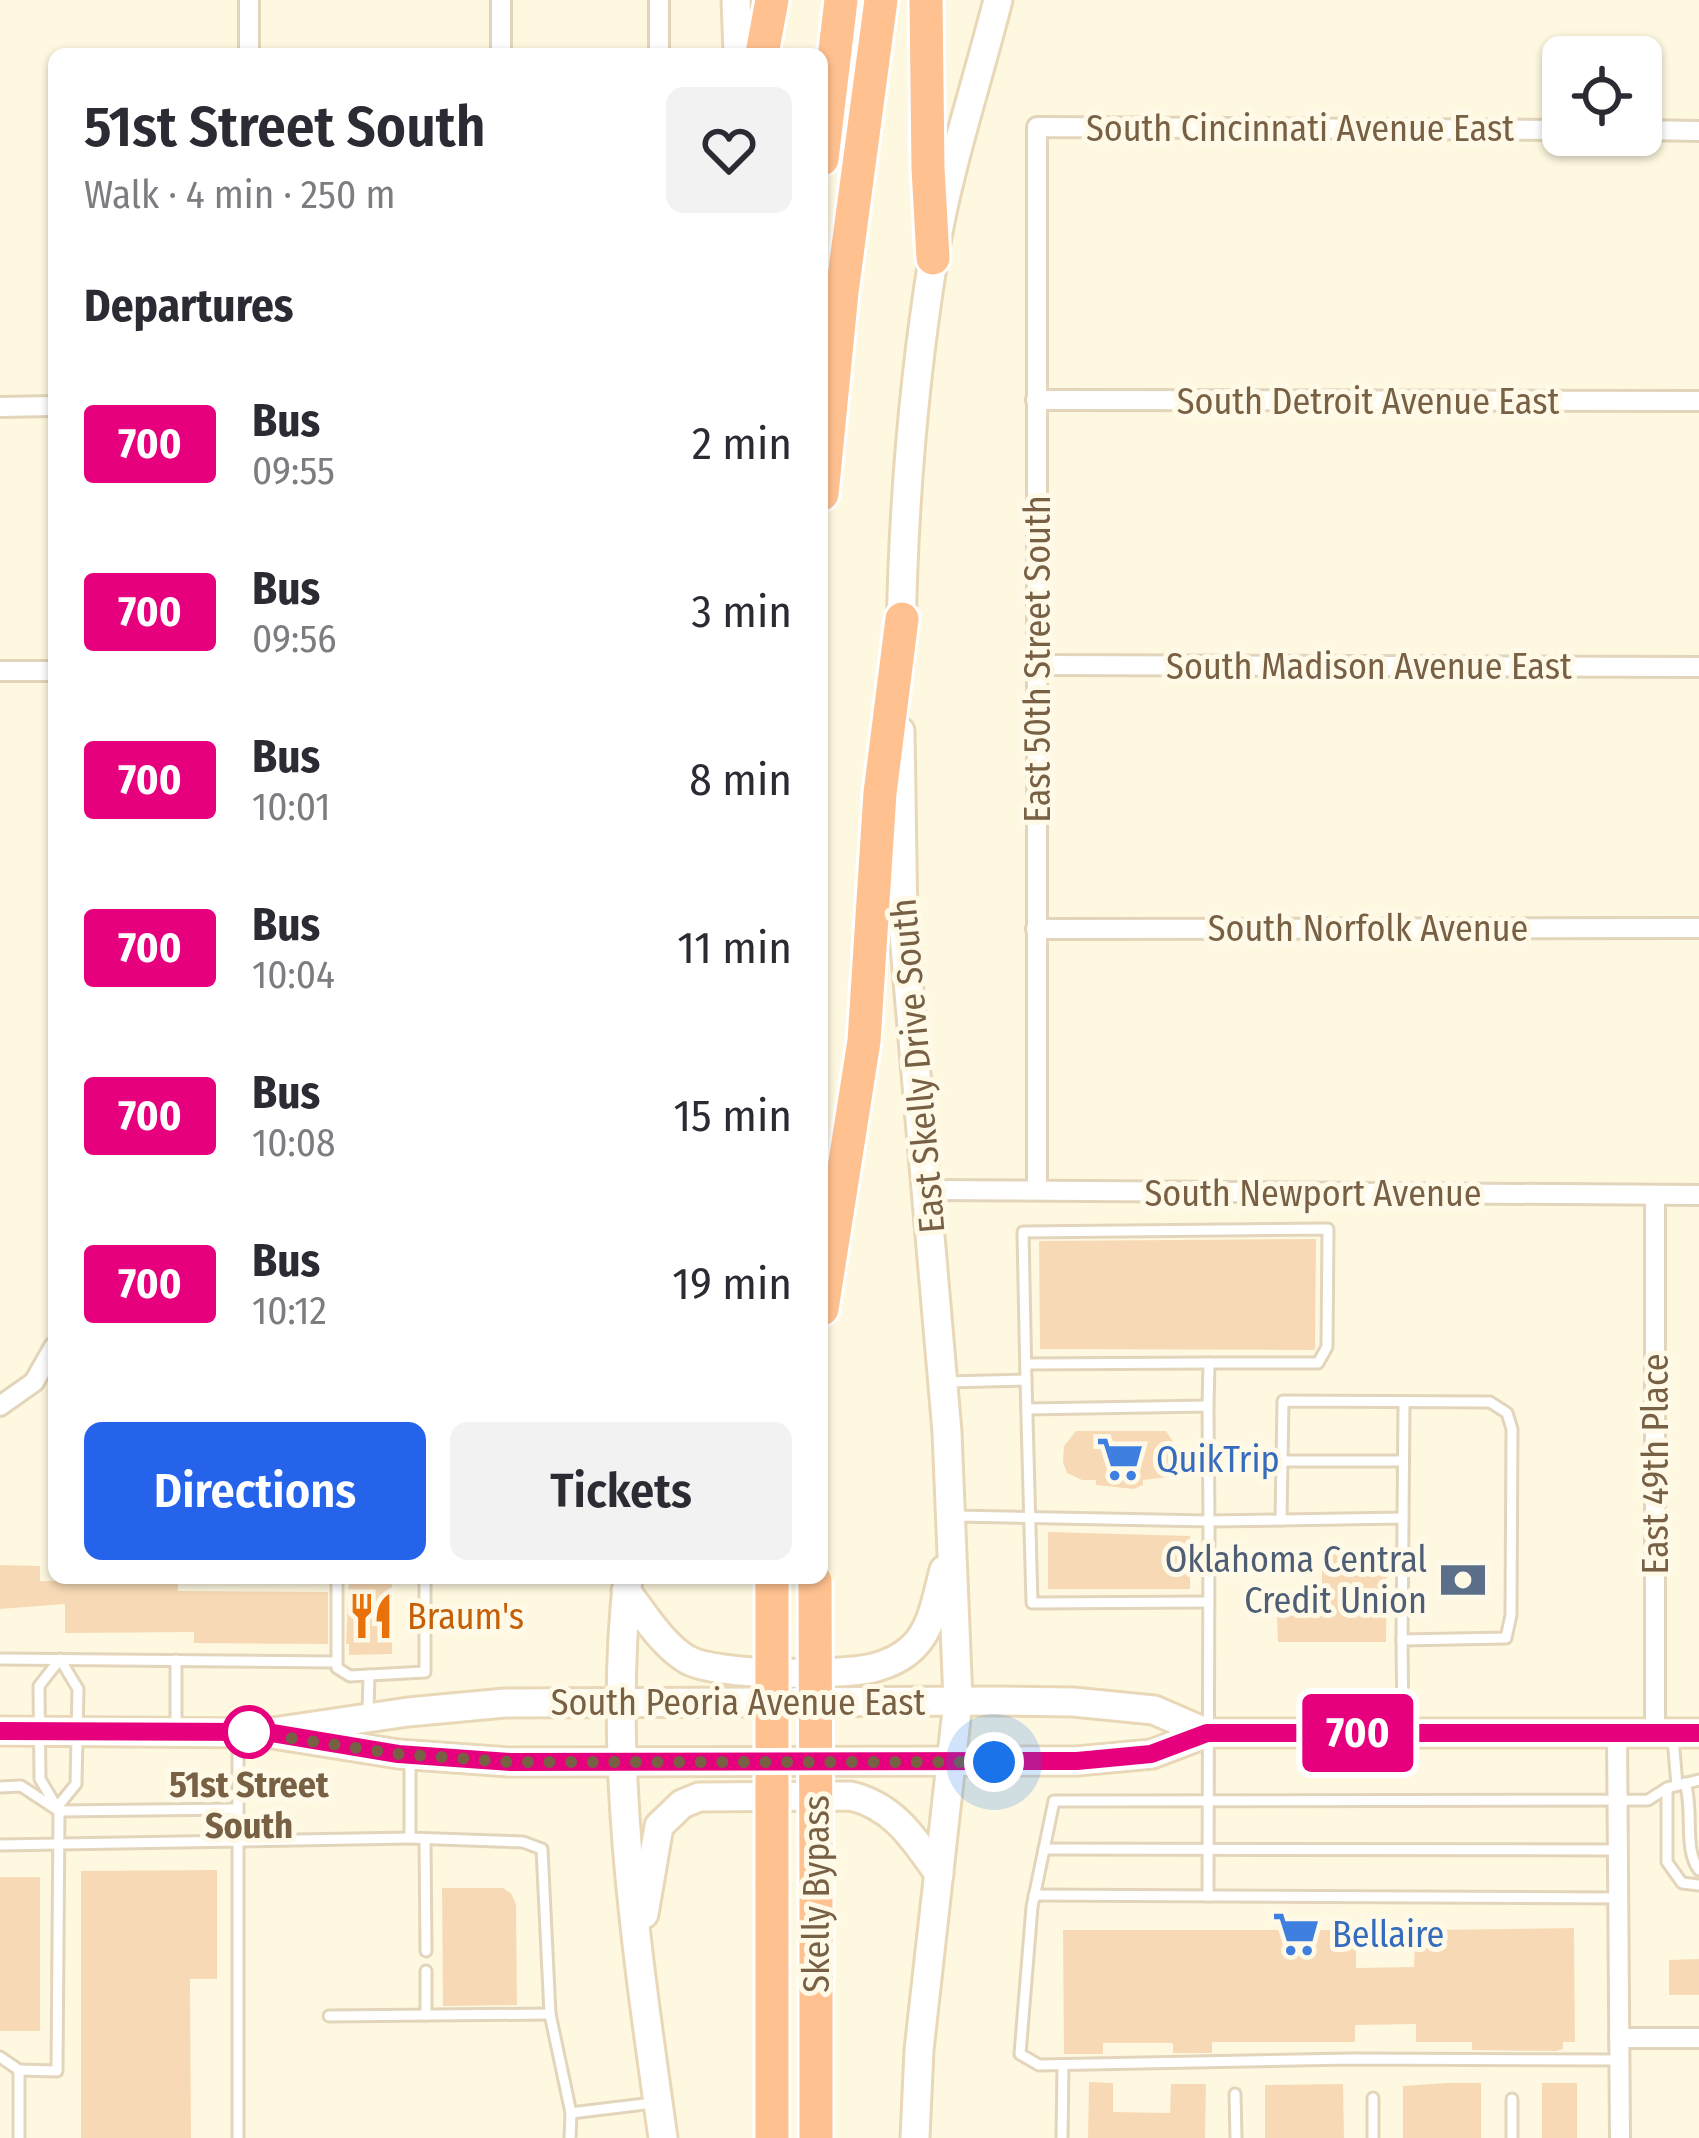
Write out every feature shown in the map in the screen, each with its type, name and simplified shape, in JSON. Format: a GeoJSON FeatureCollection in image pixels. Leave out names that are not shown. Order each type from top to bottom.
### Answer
{"type":"FeatureCollection","features":[{"type":"Feature","properties":{"kind":"highway"},"geometry":{"type":"LineString","coordinates":[[763,48],[772,0]]}},
{"type":"Feature","properties":{"kind":"highway"},"geometry":{"type":"LineString","coordinates":[[828,109],[841,0]]}},
{"type":"Feature","properties":{"kind":"highway"},"geometry":{"type":"LineString","coordinates":[[828,433],[881,0]]}},
{"type":"Feature","properties":{"kind":"highway"},"geometry":{"type":"LineString","coordinates":[[926,0],[933,259]]}},
{"type":"Feature","properties":{"kind":"highway"},"geometry":{"type":"LineString","coordinates":[[828,1272],[864,1041],[880,793],[902,619]]}},
{"type":"Feature","properties":{"kind":"highway","name":"Skelly Bypass"},"geometry":{"type":"LineString","coordinates":[[772,1584],[772,2138]]}},
{"type":"Feature","properties":{"kind":"highway","name":"Skelly Bypass"},"geometry":{"type":"LineString","coordinates":[[815,1584],[816,2138]]}},
{"type":"Feature","properties":{"kind":"main road"},"geometry":{"type":"LineString","coordinates":[[736,0],[738,48]]}},
{"type":"Feature","properties":{"kind":"main road","name":"East Skelly Drive South"},"geometry":{"type":"LineString","coordinates":[[915,2138],[919,2050],[958,1701],[943,1382],[903,923],[902,619],[911,455],[933,259],[998,0]]}},
{"type":"Feature","properties":{"kind":"main road"},"geometry":{"type":"LineString","coordinates":[[627,1584],[671,1647],[705,1666],[726,1670],[871,1668],[904,1655],[925,1632],[951,1529]]}},
{"type":"Feature","properties":{"kind":"main road"},"geometry":{"type":"LineString","coordinates":[[627,1584],[625,1762],[638,1953],[663,2138]]}},
{"type":"Feature","properties":{"kind":"main road","name":"South Peoria Avenue East"},"geometry":{"type":"LineString","coordinates":[[0,1731],[252,1732],[505,1703],[958,1701],[1073,1702],[1154,1710],[1207,1733]]}},
{"type":"Feature","properties":{"kind":"main road","name":"South Peoria Avenue East"},"geometry":{"type":"LineString","coordinates":[[252,1732],[410,1755],[511,1762],[1077,1761],[1151,1754],[1207,1733],[1676,1733]]}},
{"type":"Feature","properties":{"kind":"main road"},"geometry":{"type":"LineString","coordinates":[[638,1953],[659,1826],[682,1804],[699,1797],[851,1796],[871,1801],[901,1821],[939,1874]]}},
{"type":"Feature","properties":{"kind":"street"},"geometry":{"type":"LineString","coordinates":[[249,0],[249,48]]}},
{"type":"Feature","properties":{"kind":"street"},"geometry":{"type":"LineString","coordinates":[[501,0],[501,48]]}},
{"type":"Feature","properties":{"kind":"street"},"geometry":{"type":"LineString","coordinates":[[658,48],[659,0]]}},
{"type":"Feature","properties":{"kind":"street","name":"South Cincinnati Avenue East"},"geometry":{"type":"LineString","coordinates":[[1037,127],[1542,130]]}},
{"type":"Feature","properties":{"kind":"street","name":"East 50th Street South"},"geometry":{"type":"LineString","coordinates":[[1037,127],[1037,1190]]}},
{"type":"Feature","properties":{"kind":"street"},"geometry":{"type":"LineString","coordinates":[[1662,130],[1699,130]]}},
{"type":"Feature","properties":{"kind":"street","name":"South Detroit Avenue East"},"geometry":{"type":"LineString","coordinates":[[1036,400],[1699,401]]}},
{"type":"Feature","properties":{"kind":"street"},"geometry":{"type":"LineString","coordinates":[[0,407],[48,406]]}},
{"type":"Feature","properties":{"kind":"street","name":"South Madison Avenue East"},"geometry":{"type":"LineString","coordinates":[[1039,665],[1699,667]]}},
{"type":"Feature","properties":{"kind":"street"},"geometry":{"type":"LineString","coordinates":[[0,671],[48,671]]}},
{"type":"Feature","properties":{"kind":"street","name":"South Norfolk Avenue"},"geometry":{"type":"LineString","coordinates":[[1036,928],[1699,928]]}},
{"type":"Feature","properties":{"kind":"street","name":"South Newport Avenue"},"geometry":{"type":"LineString","coordinates":[[926,1190],[1699,1195]]}},
{"type":"Feature","properties":{"kind":"street","name":"East 49th Place"},"geometry":{"type":"LineString","coordinates":[[1655,1196],[1676,1733]]}},
{"type":"Feature","properties":{"kind":"street"},"geometry":{"type":"LineString","coordinates":[[0,1406],[34,1382],[48,1357]]}},
{"type":"Feature","properties":{"kind":"street"},"geometry":{"type":"LineString","coordinates":[[1617,1733],[1620,2138]]}},
{"type":"Feature","properties":{"kind":"street"},"geometry":{"type":"LineString","coordinates":[[1619,2038],[1699,2038]]}},
{"type":"Feature","properties":{"kind":"lane"},"geometry":{"type":"LineString","coordinates":[[1025,1364],[1318,1363],[1327,1347],[1328,1229],[1023,1232],[1025,1364],[1032,1604],[1208,1602]]}},
{"type":"Feature","properties":{"kind":"lane"},"geometry":{"type":"LineString","coordinates":[[1208,1896],[1209,1364]]}},
{"type":"Feature","properties":{"kind":"lane"},"geometry":{"type":"LineString","coordinates":[[943,1382],[1026,1380]]}},
{"type":"Feature","properties":{"kind":"lane"},"geometry":{"type":"LineString","coordinates":[[1281,1520],[1283,1401],[1490,1402],[1507,1413],[1512,1429],[1511,1615],[1506,1638],[1402,1640]]}},
{"type":"Feature","properties":{"kind":"lane"},"geometry":{"type":"LineString","coordinates":[[1403,1733],[1404,1402]]}},
{"type":"Feature","properties":{"kind":"lane"},"geometry":{"type":"LineString","coordinates":[[1027,1409],[1208,1406]]}},
{"type":"Feature","properties":{"kind":"lane"},"geometry":{"type":"LineString","coordinates":[[1283,1461],[1403,1461]]}},
{"type":"Feature","properties":{"kind":"lane"},"geometry":{"type":"LineString","coordinates":[[951,1529],[1030,1518],[1403,1518]]}},
{"type":"Feature","properties":{"kind":"lane"},"geometry":{"type":"LineString","coordinates":[[338,1584],[338,1668],[350,1676],[424,1672],[425,1584]]}},
{"type":"Feature","properties":{"kind":"lane"},"geometry":{"type":"LineString","coordinates":[[0,1659],[338,1662]]}},
{"type":"Feature","properties":{"kind":"lane"},"geometry":{"type":"LineString","coordinates":[[0,2057],[19,2070],[57,2071],[58,1808],[40,1779],[39,1686],[59,1659]]}},
{"type":"Feature","properties":{"kind":"lane"},"geometry":{"type":"LineString","coordinates":[[58,1808],[76,1784],[78,1689],[59,1659]]}},
{"type":"Feature","properties":{"kind":"lane"},"geometry":{"type":"LineString","coordinates":[[176,1660],[176,1732]]}},
{"type":"Feature","properties":{"kind":"lane"},"geometry":{"type":"LineString","coordinates":[[368,1718],[369,1675]]}},
{"type":"Feature","properties":{"kind":"lane"},"geometry":{"type":"LineString","coordinates":[[238,2138],[238,1809],[252,1732]]}},
{"type":"Feature","properties":{"kind":"lane"},"geometry":{"type":"LineString","coordinates":[[1676,1733],[1676,1785],[1667,1862],[1682,1883],[1699,1885]]}},
{"type":"Feature","properties":{"kind":"lane"},"geometry":{"type":"LineString","coordinates":[[410,1755],[410,1838]]}},
{"type":"Feature","properties":{"kind":"lane"},"geometry":{"type":"LineString","coordinates":[[1619,2060],[1039,2065],[1020,2054],[1034,1895],[1054,1801],[1648,1800],[1676,1785],[1699,1780]]}},
{"type":"Feature","properties":{"kind":"lane"},"geometry":{"type":"LineString","coordinates":[[1676,1785],[1692,1802],[1692,1860],[1699,1870]]}},
{"type":"Feature","properties":{"kind":"lane"},"geometry":{"type":"LineString","coordinates":[[0,1787],[21,1786],[58,1808],[238,1809]]}},
{"type":"Feature","properties":{"kind":"lane"},"geometry":{"type":"LineString","coordinates":[[0,1845],[410,1838],[523,1842],[542,1849],[550,2014],[571,2113],[570,2138]]}},
{"type":"Feature","properties":{"kind":"lane"},"geometry":{"type":"LineString","coordinates":[[425,1840],[426,1951]]}},
{"type":"Feature","properties":{"kind":"lane"},"geometry":{"type":"LineString","coordinates":[[1044,1849],[1618,1850]]}},
{"type":"Feature","properties":{"kind":"lane"},"geometry":{"type":"LineString","coordinates":[[1034,1895],[1618,1898]]}},
{"type":"Feature","properties":{"kind":"lane"},"geometry":{"type":"LineString","coordinates":[[426,1971],[426,2015]]}},
{"type":"Feature","properties":{"kind":"lane"},"geometry":{"type":"LineString","coordinates":[[328,2016],[550,2014]]}},
{"type":"Feature","properties":{"kind":"lane"},"geometry":{"type":"LineString","coordinates":[[1062,2138],[1063,2065]]}},
{"type":"Feature","properties":{"kind":"lane"},"geometry":{"type":"LineString","coordinates":[[19,2070],[19,2138]]}},
{"type":"Feature","properties":{"kind":"lane"},"geometry":{"type":"LineString","coordinates":[[1235,2094],[1236,2138]]}},
{"type":"Feature","properties":{"kind":"lane"},"geometry":{"type":"LineString","coordinates":[[1373,2098],[1373,2138]]}},
{"type":"Feature","properties":{"kind":"lane"},"geometry":{"type":"LineString","coordinates":[[1512,2098],[1512,2138]]}},
{"type":"Feature","properties":{"kind":"lane"},"geometry":{"type":"LineString","coordinates":[[571,2113],[658,2102]]}},
{"type":"Feature","properties":{"kind":"building"},"geometry":{"type":"Polygon","coordinates":[[[1316,1239],[1315,1350],[1040,1349],[1039,1241],[1316,1239]]]}},
{"type":"Feature","properties":{"kind":"building","name":"QuikTrip"},"geometry":{"type":"Polygon","coordinates":[[[1076,1431],[1166,1431],[1177,1448],[1176,1466],[1168,1477],[1143,1480],[1134,1489],[1096,1485],[1096,1480],[1067,1473],[1064,1446],[1076,1431]]]}},
{"type":"Feature","properties":{"kind":"building","name":"QuikTrip"},"geometry":{"type":"Polygon","coordinates":[[[1048,1532],[1190,1536],[1190,1589],[1048,1589],[1048,1532]]]}},
{"type":"Feature","properties":{"kind":"building"},"geometry":{"type":"Polygon","coordinates":[[[1322,1552],[1387,1552],[1386,1642],[1278,1642],[1277,1615],[1322,1616],[1322,1552]]]}},
{"type":"Feature","properties":{"kind":"building"},"geometry":{"type":"Polygon","coordinates":[[[0,1565],[40,1566],[40,1581],[48,1584],[178,1584],[178,1591],[328,1592],[328,1644],[194,1643],[194,1632],[65,1633],[65,1604],[0,1609],[0,1565]]]}},
{"type":"Feature","properties":{"kind":"building","name":"Braum's"},"geometry":{"type":"Polygon","coordinates":[[[349,1584],[392,1584],[392,1654],[349,1655],[349,1584]]]}},
{"type":"Feature","properties":{"kind":"building"},"geometry":{"type":"Polygon","coordinates":[[[217,1870],[217,1979],[190,1979],[191,2138],[81,2138],[81,1871],[217,1870]]]}},
{"type":"Feature","properties":{"kind":"building"},"geometry":{"type":"Polygon","coordinates":[[[0,1877],[40,1877],[40,2031],[0,2031],[0,1877]]]}},
{"type":"Feature","properties":{"kind":"building"},"geometry":{"type":"Polygon","coordinates":[[[442,1888],[503,1888],[511,1893],[516,1904],[517,2005],[443,2006],[442,1888]]]}},
{"type":"Feature","properties":{"kind":"building"},"geometry":{"type":"Polygon","coordinates":[[[1574,1928],[1575,2042],[1563,2042],[1563,2049],[1556,2051],[1472,2050],[1472,2042],[1416,2042],[1416,2024],[1355,2025],[1355,2042],[1212,2042],[1212,2053],[1173,2053],[1173,2043],[1103,2043],[1103,2054],[1064,2054],[1063,1930],[1356,1930],[1356,1968],[1414,1967],[1415,1943],[1427,1930],[1574,1928]]]}},
{"type":"Feature","properties":{"kind":"building"},"geometry":{"type":"Polygon","coordinates":[[[1699,1959],[1699,1995],[1669,1995],[1669,1960],[1699,1959]]]}},
{"type":"Feature","properties":{"kind":"building"},"geometry":{"type":"Polygon","coordinates":[[[1089,2082],[1113,2083],[1113,2112],[1170,2113],[1171,2084],[1206,2084],[1205,2138],[1088,2138],[1089,2082]]]}},
{"type":"Feature","properties":{"kind":"building"},"geometry":{"type":"Polygon","coordinates":[[[1481,2083],[1481,2138],[1403,2138],[1403,2086],[1481,2083]]]}},
{"type":"Feature","properties":{"kind":"building"},"geometry":{"type":"Polygon","coordinates":[[[1542,2083],[1577,2083],[1577,2138],[1542,2138],[1542,2083]]]}},
{"type":"Feature","properties":{"kind":"building"},"geometry":{"type":"Polygon","coordinates":[[[1343,2084],[1344,2138],[1265,2138],[1265,2085],[1343,2084]]]}},
{"type":"Feature","properties":{"kind":"bus line","name":"700"},"geometry":{"type":"LineString","coordinates":[[0,1731],[266,1732],[398,1754],[511,1762],[1077,1761],[1151,1754],[1207,1733],[1699,1733]]}},
{"type":"Feature","properties":{"kind":"place","name":"QuikTrip"},"geometry":{"type":"Point","coordinates":[1120,1459]}},
{"type":"Feature","properties":{"kind":"place","name":"Oklahoma Central Credit Union"},"geometry":{"type":"Point","coordinates":[1463,1580]}},
{"type":"Feature","properties":{"kind":"place","name":"Braum's"},"geometry":{"type":"Point","coordinates":[371,1616]}},
{"type":"Feature","properties":{"kind":"place","name":"51st Street South"},"geometry":{"type":"Point","coordinates":[249,1732]}},
{"type":"Feature","properties":{"kind":"place","name":"Bellaire"},"geometry":{"type":"Point","coordinates":[1296,1934]}},
{"type":"Feature","properties":{"kind":"route"},"geometry":{"type":"LineString","coordinates":[[249,1732],[398,1754],[511,1762],[994,1762]]}}]}
